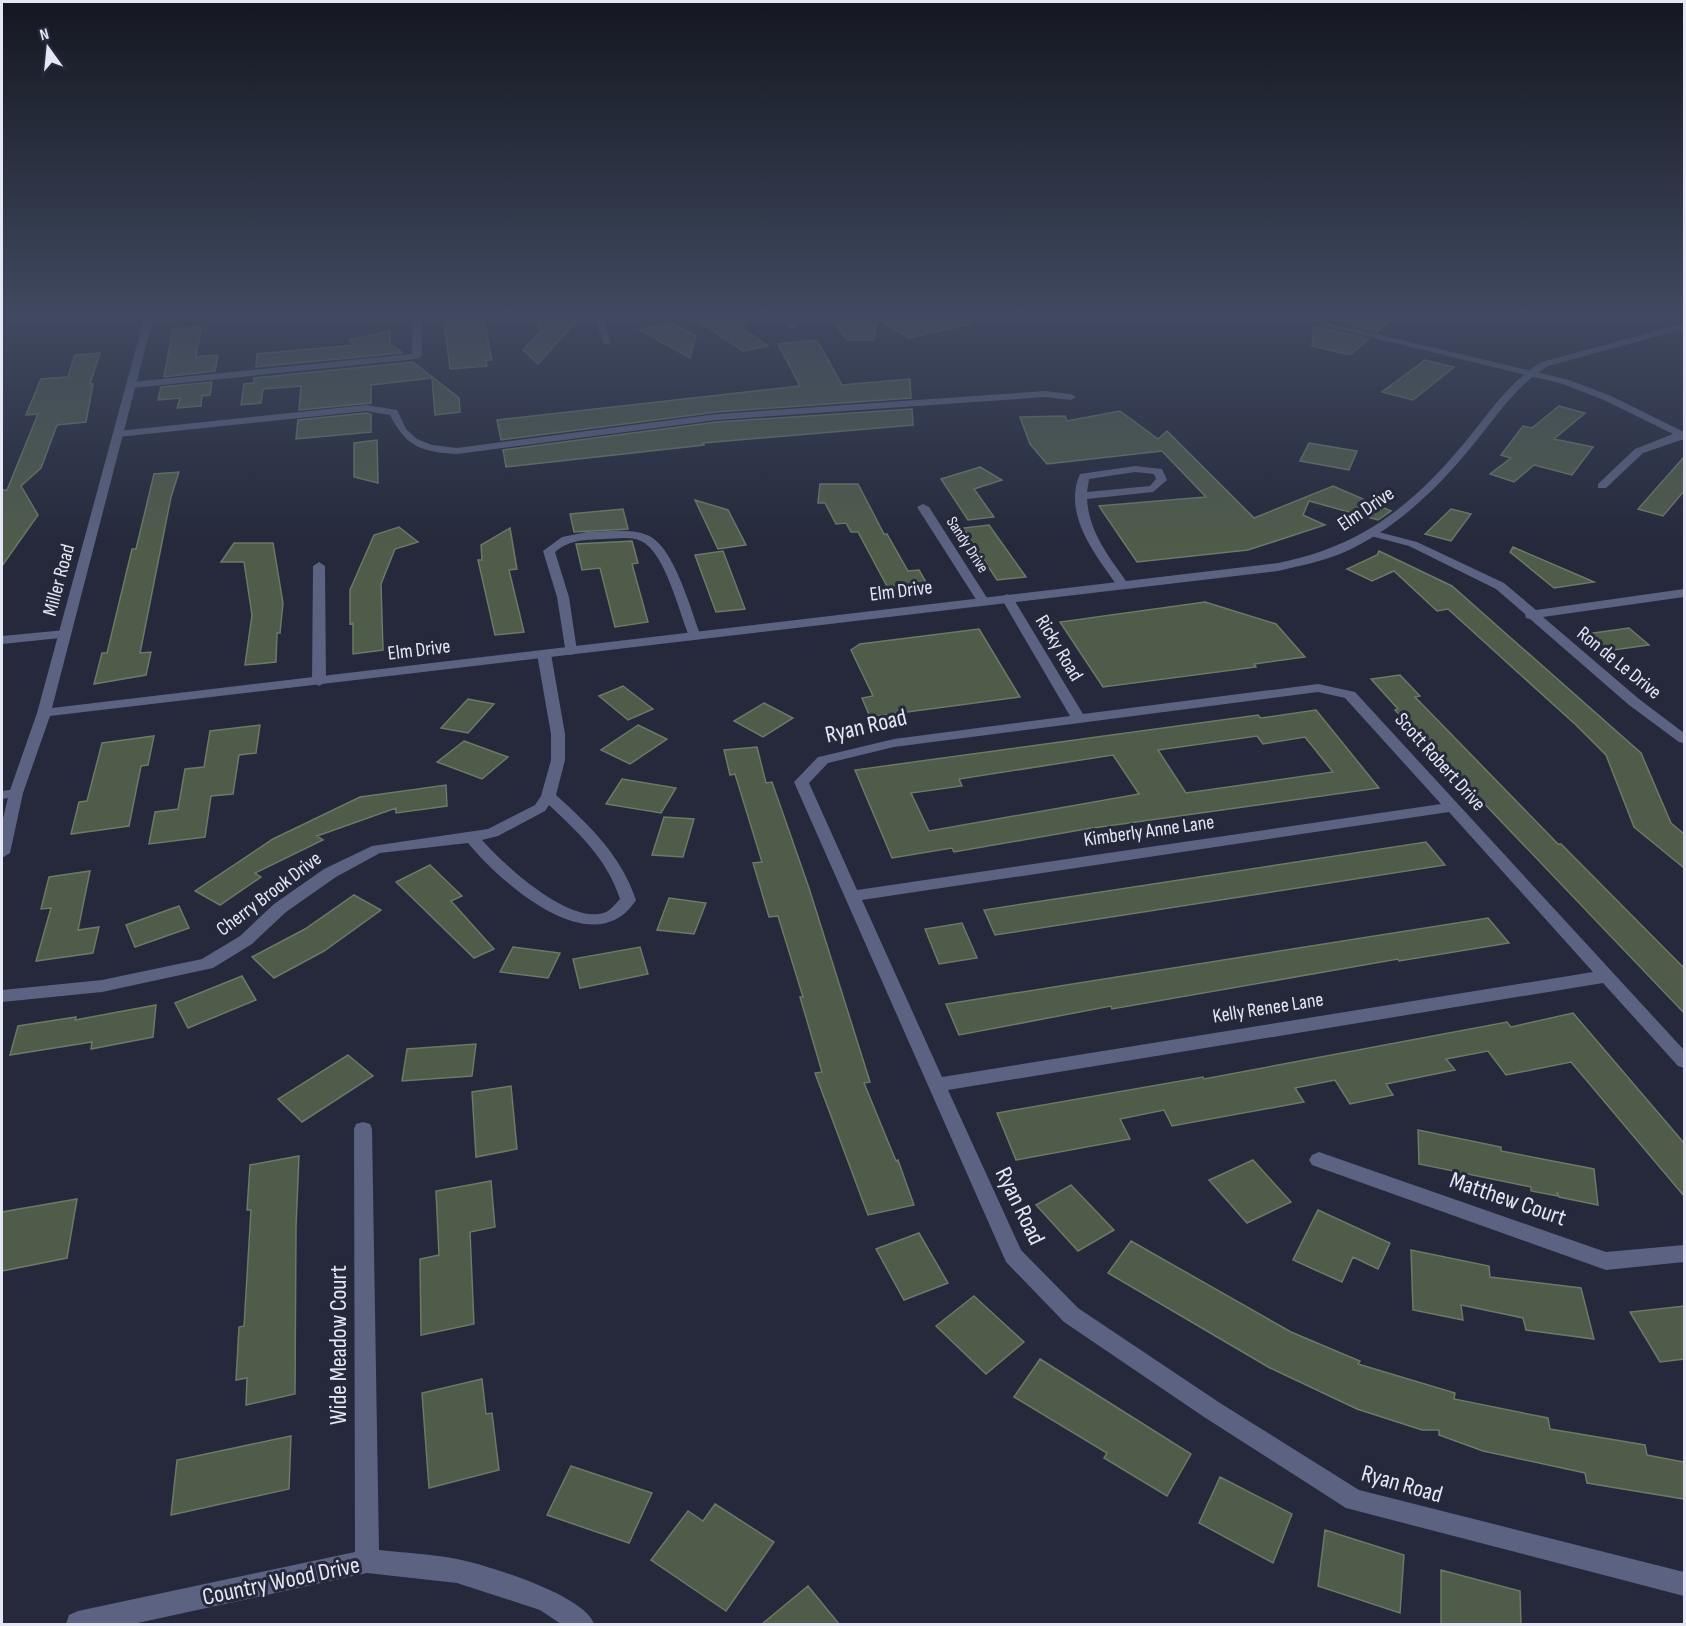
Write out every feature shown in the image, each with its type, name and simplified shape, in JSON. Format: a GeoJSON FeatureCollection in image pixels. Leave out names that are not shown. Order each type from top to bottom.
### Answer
{"type":"FeatureCollection","features":[{"type":"Feature","properties":{"kind":"street","name":"Miller Road"},"geometry":{"type":"LineString","coordinates":[[2,853],[9,794],[44,713],[130,391]]}},
{"type":"Feature","properties":{"kind":"street","name":"Elm Drive"},"geometry":{"type":"LineString","coordinates":[[44,713],[1278,567],[1333,552],[1371,533],[1415,499],[1454,461],[1512,391]]}},
{"type":"Feature","properties":{"kind":"street"},"geometry":{"type":"LineString","coordinates":[[1585,391],[1633,410],[1683,435]]}},
{"type":"Feature","properties":{"kind":"street"},"geometry":{"type":"LineString","coordinates":[[118,434],[366,408],[388,409],[397,415],[406,436],[419,444],[435,450],[457,451],[717,417],[1045,394],[1071,397]]}},
{"type":"Feature","properties":{"kind":"street"},"geometry":{"type":"LineString","coordinates":[[1602,486],[1639,451],[1683,435]]}},
{"type":"Feature","properties":{"kind":"street"},"geometry":{"type":"LineString","coordinates":[[1081,496],[1153,489],[1161,480],[1158,471],[1135,469],[1084,476],[1081,496],[1081,513],[1091,537],[1123,585]]}},
{"type":"Feature","properties":{"kind":"street","name":"Sandy Drive"},"geometry":{"type":"LineString","coordinates":[[923,507],[982,601]]}},
{"type":"Feature","properties":{"kind":"street","name":"Ron de Le Drive"},"geometry":{"type":"LineString","coordinates":[[1371,533],[1413,544],[1500,586],[1530,615],[1634,702],[1684,739]]}},
{"type":"Feature","properties":{"kind":"street"},"geometry":{"type":"LineString","coordinates":[[571,651],[563,597],[549,551],[567,539],[591,536],[635,536],[647,540],[660,552],[695,636]]}},
{"type":"Feature","properties":{"kind":"street"},"geometry":{"type":"LineString","coordinates":[[319,567],[319,682]]}},
{"type":"Feature","properties":{"kind":"street","name":"Ron de Le Drive"},"geometry":{"type":"LineString","coordinates":[[1530,615],[1684,593]]}},
{"type":"Feature","properties":{"kind":"street","name":"Ricky Road"},"geometry":{"type":"LineString","coordinates":[[1007,598],[1078,718]]}},
{"type":"Feature","properties":{"kind":"street"},"geometry":{"type":"LineString","coordinates":[[2,640],[64,634]]}},
{"type":"Feature","properties":{"kind":"street"},"geometry":{"type":"LineString","coordinates":[[472,838],[483,853],[522,886],[554,907],[578,918],[593,920],[613,917],[622,911],[628,900],[624,883],[602,846],[548,796],[558,760],[558,735],[550,705],[544,654]]}},
{"type":"Feature","properties":{"kind":"street","name":"Scott Robert Drive"},"geometry":{"type":"LineString","coordinates":[[1078,718],[1318,688],[1350,695],[1684,1060]]}},
{"type":"Feature","properties":{"kind":"street","name":"Ryan Road"},"geometry":{"type":"LineString","coordinates":[[1078,718],[894,743],[822,760],[801,782],[1012,1256],[1071,1315],[1212,1410],[1354,1500],[1684,1584]]}},
{"type":"Feature","properties":{"kind":"street","name":"Cherry Brook Drive"},"geometry":{"type":"LineString","coordinates":[[2,996],[102,986],[207,964],[246,940],[280,908],[330,873],[377,849],[472,838],[493,833],[540,808],[548,796]]}},
{"type":"Feature","properties":{"kind":"street","name":"Kimberly Anne Lane"},"geometry":{"type":"LineString","coordinates":[[852,896],[1453,807]]}},
{"type":"Feature","properties":{"kind":"street","name":"Kelly Renee Lane"},"geometry":{"type":"LineString","coordinates":[[936,1085],[1607,976]]}},
{"type":"Feature","properties":{"kind":"street","name":"Wide Meadow Court"},"geometry":{"type":"LineString","coordinates":[[363,1129],[367,1561]]}},
{"type":"Feature","properties":{"kind":"street","name":"Matthew Court"},"geometry":{"type":"LineString","coordinates":[[1319,1160],[1606,1261],[1684,1254]]}},
{"type":"Feature","properties":{"kind":"street","name":"Country Wood Drive"},"geometry":{"type":"LineString","coordinates":[[78,1624],[367,1561],[457,1571],[547,1600],[582,1624]]}},
{"type":"Feature","properties":{"kind":"building"},"geometry":{"type":"Polygon","coordinates":[[[36,391],[92,391],[86,422],[57,425],[41,468],[21,486],[38,515],[2,566],[2,490],[7,490],[38,414],[26,415],[36,391]]]}},
{"type":"Feature","properties":{"kind":"building"},"geometry":{"type":"Polygon","coordinates":[[[160,391],[211,391],[210,395],[202,396],[201,406],[177,408],[180,398],[158,400],[160,391]]]}},
{"type":"Feature","properties":{"kind":"building"},"geometry":{"type":"Polygon","coordinates":[[[243,391],[263,391],[261,403],[241,405],[243,391]]]}},
{"type":"Feature","properties":{"kind":"building"},"geometry":{"type":"Polygon","coordinates":[[[301,391],[371,391],[371,403],[299,410],[301,391]]]}},
{"type":"Feature","properties":{"kind":"building"},"geometry":{"type":"Polygon","coordinates":[[[433,391],[450,391],[459,398],[460,412],[435,415],[433,391]]]}},
{"type":"Feature","properties":{"kind":"building"},"geometry":{"type":"Polygon","coordinates":[[[757,391],[911,391],[911,398],[717,412],[501,440],[497,420],[757,391]]]}},
{"type":"Feature","properties":{"kind":"building"},"geometry":{"type":"Polygon","coordinates":[[[1384,391],[1424,391],[1413,400],[1382,392],[1384,391]]]}},
{"type":"Feature","properties":{"kind":"building"},"geometry":{"type":"Polygon","coordinates":[[[1559,406],[1585,413],[1554,439],[1593,447],[1572,475],[1534,465],[1514,482],[1490,474],[1511,458],[1501,455],[1523,426],[1532,428],[1559,406]]]}},
{"type":"Feature","properties":{"kind":"building"},"geometry":{"type":"Polygon","coordinates":[[[912,409],[913,425],[703,443],[704,445],[506,467],[503,450],[717,422],[912,409]]]}},
{"type":"Feature","properties":{"kind":"building"},"geometry":{"type":"Polygon","coordinates":[[[1120,411],[1158,439],[1167,431],[1254,518],[1333,486],[1391,511],[1378,520],[1309,501],[1303,515],[1325,525],[1248,550],[1137,562],[1099,506],[1206,497],[1162,451],[1047,464],[1030,444],[1020,417],[1065,416],[1067,421],[1120,411]]]}},
{"type":"Feature","properties":{"kind":"building"},"geometry":{"type":"Polygon","coordinates":[[[371,414],[371,432],[296,439],[298,420],[371,414]]]}},
{"type":"Feature","properties":{"kind":"building"},"geometry":{"type":"Polygon","coordinates":[[[377,440],[378,483],[354,477],[354,443],[377,440]]]}},
{"type":"Feature","properties":{"kind":"building"},"geometry":{"type":"Polygon","coordinates":[[[1309,443],[1357,451],[1349,470],[1300,461],[1309,443]]]}},
{"type":"Feature","properties":{"kind":"building"},"geometry":{"type":"Polygon","coordinates":[[[1684,457],[1684,491],[1663,516],[1638,509],[1684,457]]]}},
{"type":"Feature","properties":{"kind":"building"},"geometry":{"type":"Polygon","coordinates":[[[980,467],[1002,480],[974,489],[994,517],[968,520],[941,479],[980,467]]]}},
{"type":"Feature","properties":{"kind":"building"},"geometry":{"type":"Polygon","coordinates":[[[179,472],[171,497],[140,653],[151,652],[146,675],[94,684],[102,653],[107,653],[132,549],[136,549],[154,474],[179,472]]]}},
{"type":"Feature","properties":{"kind":"building"},"geometry":{"type":"Polygon","coordinates":[[[820,484],[858,484],[884,534],[887,534],[908,571],[919,570],[930,589],[889,590],[858,532],[851,532],[846,523],[836,524],[825,503],[818,503],[820,484]]]}},
{"type":"Feature","properties":{"kind":"building"},"geometry":{"type":"Polygon","coordinates":[[[695,500],[728,510],[746,545],[718,549],[695,500]]]}},
{"type":"Feature","properties":{"kind":"building"},"geometry":{"type":"Polygon","coordinates":[[[623,509],[628,529],[574,532],[570,514],[623,509]]]}},
{"type":"Feature","properties":{"kind":"building"},"geometry":{"type":"Polygon","coordinates":[[[1451,509],[1471,514],[1451,541],[1425,534],[1451,509]]]}},
{"type":"Feature","properties":{"kind":"building"},"geometry":{"type":"Polygon","coordinates":[[[989,525],[1026,577],[997,580],[963,528],[989,525]]]}},
{"type":"Feature","properties":{"kind":"building"},"geometry":{"type":"Polygon","coordinates":[[[399,527],[418,542],[395,549],[381,584],[383,650],[353,654],[350,590],[374,535],[399,527]]]}},
{"type":"Feature","properties":{"kind":"building"},"geometry":{"type":"Polygon","coordinates":[[[510,528],[517,569],[509,570],[524,632],[495,635],[478,560],[482,560],[481,545],[510,528]]]}},
{"type":"Feature","properties":{"kind":"building"},"geometry":{"type":"Polygon","coordinates":[[[632,541],[638,563],[632,564],[648,622],[615,627],[600,568],[582,570],[576,544],[632,541]]]}},
{"type":"Feature","properties":{"kind":"building"},"geometry":{"type":"Polygon","coordinates":[[[234,543],[273,543],[283,603],[280,633],[277,633],[276,662],[245,665],[252,615],[244,562],[221,562],[234,543]]]}},
{"type":"Feature","properties":{"kind":"building"},"geometry":{"type":"Polygon","coordinates":[[[1513,547],[1594,582],[1554,588],[1510,552],[1513,547]]]}},
{"type":"Feature","properties":{"kind":"building"},"geometry":{"type":"Polygon","coordinates":[[[723,551],[745,609],[716,612],[695,555],[723,551]]]}},
{"type":"Feature","properties":{"kind":"building"},"geometry":{"type":"Polygon","coordinates":[[[1379,551],[1452,586],[1641,753],[1671,823],[1684,834],[1684,868],[1634,827],[1606,755],[1448,609],[1437,611],[1394,571],[1372,581],[1347,569],[1377,555],[1379,551]]]}},
{"type":"Feature","properties":{"kind":"building"},"geometry":{"type":"Polygon","coordinates":[[[1205,602],[1276,624],[1305,657],[1254,664],[1256,667],[1103,687],[1060,622],[1205,602]]]}},
{"type":"Feature","properties":{"kind":"building"},"geometry":{"type":"Polygon","coordinates":[[[1629,628],[1649,645],[1606,651],[1586,634],[1629,628]]]}},
{"type":"Feature","properties":{"kind":"building"},"geometry":{"type":"Polygon","coordinates":[[[979,629],[1020,697],[870,717],[862,698],[873,696],[851,650],[860,644],[979,629]]]}},
{"type":"Feature","properties":{"kind":"building"},"geometry":{"type":"Polygon","coordinates":[[[1400,675],[1420,696],[1415,697],[1558,844],[1561,844],[1684,968],[1684,1013],[1395,710],[1398,709],[1371,679],[1400,675]]]}},
{"type":"Feature","properties":{"kind":"building"},"geometry":{"type":"Polygon","coordinates":[[[623,686],[653,709],[628,720],[599,696],[623,686]]]}},
{"type":"Feature","properties":{"kind":"building"},"geometry":{"type":"Polygon","coordinates":[[[468,699],[494,704],[468,733],[441,728],[468,699]]]}},
{"type":"Feature","properties":{"kind":"building"},"geometry":{"type":"Polygon","coordinates":[[[764,703],[793,718],[763,737],[734,721],[764,703]]]}},
{"type":"Feature","properties":{"kind":"building"},"geometry":{"type":"Polygon","coordinates":[[[1316,710],[1379,788],[1086,829],[954,852],[952,848],[892,858],[855,770],[1258,715],[1261,718],[1316,710]],[[1257,736],[1158,750],[1186,793],[1333,772],[1305,737],[1263,744],[1257,736]],[[1113,755],[959,779],[962,786],[911,793],[929,831],[1139,794],[1113,755]]]}},
{"type":"Feature","properties":{"kind":"building"},"geometry":{"type":"Polygon","coordinates":[[[260,725],[256,753],[239,755],[233,794],[211,796],[205,837],[149,844],[155,812],[178,809],[185,769],[204,767],[210,731],[260,725]]]}},
{"type":"Feature","properties":{"kind":"building"},"geometry":{"type":"Polygon","coordinates":[[[638,725],[667,739],[630,764],[601,750],[638,725]]]}},
{"type":"Feature","properties":{"kind":"building"},"geometry":{"type":"Polygon","coordinates":[[[154,736],[148,765],[141,766],[129,826],[71,834],[79,802],[87,801],[102,743],[154,736]]]}},
{"type":"Feature","properties":{"kind":"building"},"geometry":{"type":"Polygon","coordinates":[[[464,741],[508,757],[482,779],[437,762],[464,741]]]}},
{"type":"Feature","properties":{"kind":"building"},"geometry":{"type":"Polygon","coordinates":[[[757,747],[766,783],[772,782],[809,888],[870,1082],[864,1083],[896,1161],[898,1160],[914,1205],[868,1215],[815,1073],[822,1072],[800,997],[803,997],[778,916],[769,917],[753,863],[762,862],[735,774],[730,775],[724,750],[757,747]]]}},
{"type":"Feature","properties":{"kind":"building"},"geometry":{"type":"Polygon","coordinates":[[[622,779],[676,788],[661,813],[606,804],[622,779]]]}},
{"type":"Feature","properties":{"kind":"building"},"geometry":{"type":"Polygon","coordinates":[[[446,785],[447,806],[396,813],[396,808],[317,836],[323,840],[255,873],[261,877],[220,905],[195,891],[273,839],[360,797],[446,785]]]}},
{"type":"Feature","properties":{"kind":"building"},"geometry":{"type":"Polygon","coordinates":[[[664,817],[694,819],[683,857],[652,855],[664,817]]]}},
{"type":"Feature","properties":{"kind":"building"},"geometry":{"type":"Polygon","coordinates":[[[1426,842],[1445,865],[995,935],[984,910],[1426,842]]]}},
{"type":"Feature","properties":{"kind":"building"},"geometry":{"type":"Polygon","coordinates":[[[430,865],[462,896],[451,901],[494,949],[474,958],[396,882],[430,865]]]}},
{"type":"Feature","properties":{"kind":"building"},"geometry":{"type":"Polygon","coordinates":[[[90,871],[78,930],[99,927],[93,953],[36,961],[51,908],[41,909],[49,877],[90,871]]]}},
{"type":"Feature","properties":{"kind":"building"},"geometry":{"type":"Polygon","coordinates":[[[354,895],[381,910],[324,951],[274,978],[252,957],[305,929],[354,895]]]}},
{"type":"Feature","properties":{"kind":"building"},"geometry":{"type":"Polygon","coordinates":[[[669,898],[706,903],[694,934],[657,930],[669,898]]]}},
{"type":"Feature","properties":{"kind":"building"},"geometry":{"type":"Polygon","coordinates":[[[179,906],[189,928],[135,947],[126,925],[179,906]]]}},
{"type":"Feature","properties":{"kind":"building"},"geometry":{"type":"Polygon","coordinates":[[[1488,918],[1509,943],[1399,961],[1398,959],[1112,1009],[1111,1006],[959,1035],[946,1004],[1488,918]]]}},
{"type":"Feature","properties":{"kind":"building"},"geometry":{"type":"Polygon","coordinates":[[[962,923],[977,958],[939,964],[925,929],[962,923]]]}},
{"type":"Feature","properties":{"kind":"building"},"geometry":{"type":"Polygon","coordinates":[[[513,947],[560,953],[548,978],[500,972],[513,947]]]}},
{"type":"Feature","properties":{"kind":"building"},"geometry":{"type":"Polygon","coordinates":[[[640,947],[648,974],[580,988],[573,959],[640,947]]]}},
{"type":"Feature","properties":{"kind":"building"},"geometry":{"type":"Polygon","coordinates":[[[242,976],[256,1000],[188,1028],[175,1003],[242,976]]]}},
{"type":"Feature","properties":{"kind":"building"},"geometry":{"type":"Polygon","coordinates":[[[156,1005],[153,1037],[91,1049],[92,1042],[10,1055],[18,1026],[76,1017],[75,1020],[156,1005]]]}},
{"type":"Feature","properties":{"kind":"building"},"geometry":{"type":"Polygon","coordinates":[[[1573,1013],[1684,1143],[1684,1196],[1571,1062],[1506,1075],[1488,1051],[1446,1059],[1455,1070],[1386,1084],[1393,1095],[1350,1104],[1335,1080],[1295,1088],[1304,1102],[1172,1126],[1164,1110],[1120,1119],[1130,1139],[1016,1160],[997,1113],[1203,1077],[1204,1079],[1507,1022],[1511,1027],[1573,1013]]]}},
{"type":"Feature","properties":{"kind":"building"},"geometry":{"type":"Polygon","coordinates":[[[476,1044],[472,1076],[402,1081],[407,1049],[476,1044]]]}},
{"type":"Feature","properties":{"kind":"building"},"geometry":{"type":"Polygon","coordinates":[[[348,1055],[373,1076],[302,1122],[278,1099],[348,1055]]]}},
{"type":"Feature","properties":{"kind":"building"},"geometry":{"type":"Polygon","coordinates":[[[511,1086],[517,1149],[476,1157],[472,1092],[511,1086]]]}},
{"type":"Feature","properties":{"kind":"building"},"geometry":{"type":"Polygon","coordinates":[[[1418,1130],[1501,1147],[1501,1151],[1594,1169],[1598,1205],[1559,1197],[1557,1192],[1558,1196],[1531,1191],[1531,1187],[1419,1164],[1418,1130]]]}},
{"type":"Feature","properties":{"kind":"building"},"geometry":{"type":"Polygon","coordinates":[[[299,1156],[296,1227],[295,1394],[246,1405],[247,1378],[236,1380],[239,1327],[244,1326],[251,1210],[247,1210],[250,1165],[299,1156]]]}},
{"type":"Feature","properties":{"kind":"building"},"geometry":{"type":"Polygon","coordinates":[[[1253,1160],[1291,1202],[1247,1223],[1209,1180],[1253,1160]]]}},
{"type":"Feature","properties":{"kind":"building"},"geometry":{"type":"Polygon","coordinates":[[[491,1181],[495,1227],[470,1232],[474,1324],[421,1335],[420,1259],[439,1255],[436,1191],[491,1181]]]}},
{"type":"Feature","properties":{"kind":"building"},"geometry":{"type":"Polygon","coordinates":[[[1071,1185],[1114,1230],[1078,1251],[1036,1205],[1071,1185]]]}},
{"type":"Feature","properties":{"kind":"building"},"geometry":{"type":"Polygon","coordinates":[[[77,1199],[67,1258],[2,1271],[2,1212],[77,1199]]]}},
{"type":"Feature","properties":{"kind":"building"},"geometry":{"type":"Polygon","coordinates":[[[1318,1210],[1390,1243],[1378,1269],[1353,1257],[1342,1282],[1293,1260],[1318,1210]]]}},
{"type":"Feature","properties":{"kind":"building"},"geometry":{"type":"Polygon","coordinates":[[[919,1233],[948,1283],[904,1300],[876,1249],[919,1233]]]}},
{"type":"Feature","properties":{"kind":"building"},"geometry":{"type":"Polygon","coordinates":[[[1131,1241],[1291,1332],[1360,1361],[1358,1364],[1455,1393],[1454,1399],[1548,1418],[1550,1429],[1645,1445],[1647,1455],[1684,1462],[1684,1499],[1587,1483],[1585,1473],[1483,1451],[1439,1435],[1439,1430],[1422,1430],[1357,1409],[1270,1368],[1108,1273],[1131,1241]]]}},
{"type":"Feature","properties":{"kind":"building"},"geometry":{"type":"Polygon","coordinates":[[[1411,1250],[1489,1266],[1490,1277],[1581,1288],[1594,1339],[1526,1330],[1523,1318],[1461,1305],[1463,1320],[1413,1310],[1411,1250]]]}},
{"type":"Feature","properties":{"kind":"building"},"geometry":{"type":"Polygon","coordinates":[[[974,1296],[1024,1342],[986,1374],[936,1326],[974,1296]]]}},
{"type":"Feature","properties":{"kind":"building"},"geometry":{"type":"Polygon","coordinates":[[[1684,1306],[1684,1359],[1660,1362],[1630,1312],[1684,1306]]]}},
{"type":"Feature","properties":{"kind":"building"},"geometry":{"type":"Polygon","coordinates":[[[1040,1359],[1191,1454],[1167,1496],[1104,1458],[1107,1453],[1014,1397],[1040,1359]]]}},
{"type":"Feature","properties":{"kind":"building"},"geometry":{"type":"Polygon","coordinates":[[[482,1379],[486,1414],[492,1413],[499,1470],[429,1488],[422,1393],[482,1379]]]}},
{"type":"Feature","properties":{"kind":"building"},"geometry":{"type":"Polygon","coordinates":[[[291,1436],[289,1489],[171,1515],[177,1460],[291,1436]]]}},
{"type":"Feature","properties":{"kind":"building"},"geometry":{"type":"Polygon","coordinates":[[[571,1466],[652,1493],[629,1543],[547,1515],[571,1466]]]}},
{"type":"Feature","properties":{"kind":"building"},"geometry":{"type":"Polygon","coordinates":[[[1220,1477],[1292,1514],[1273,1563],[1199,1523],[1220,1477]]]}},
{"type":"Feature","properties":{"kind":"building"},"geometry":{"type":"Polygon","coordinates":[[[715,1504],[774,1542],[726,1611],[651,1560],[688,1511],[703,1521],[715,1504]]]}},
{"type":"Feature","properties":{"kind":"building"},"geometry":{"type":"Polygon","coordinates":[[[1325,1530],[1404,1555],[1400,1613],[1318,1586],[1325,1530]]]}},
{"type":"Feature","properties":{"kind":"building"},"geometry":{"type":"Polygon","coordinates":[[[1441,1570],[1520,1591],[1521,1624],[1441,1624],[1441,1570]]]}},
{"type":"Feature","properties":{"kind":"building"},"geometry":{"type":"Polygon","coordinates":[[[808,1586],[839,1624],[762,1624],[808,1586]]]}}]}
